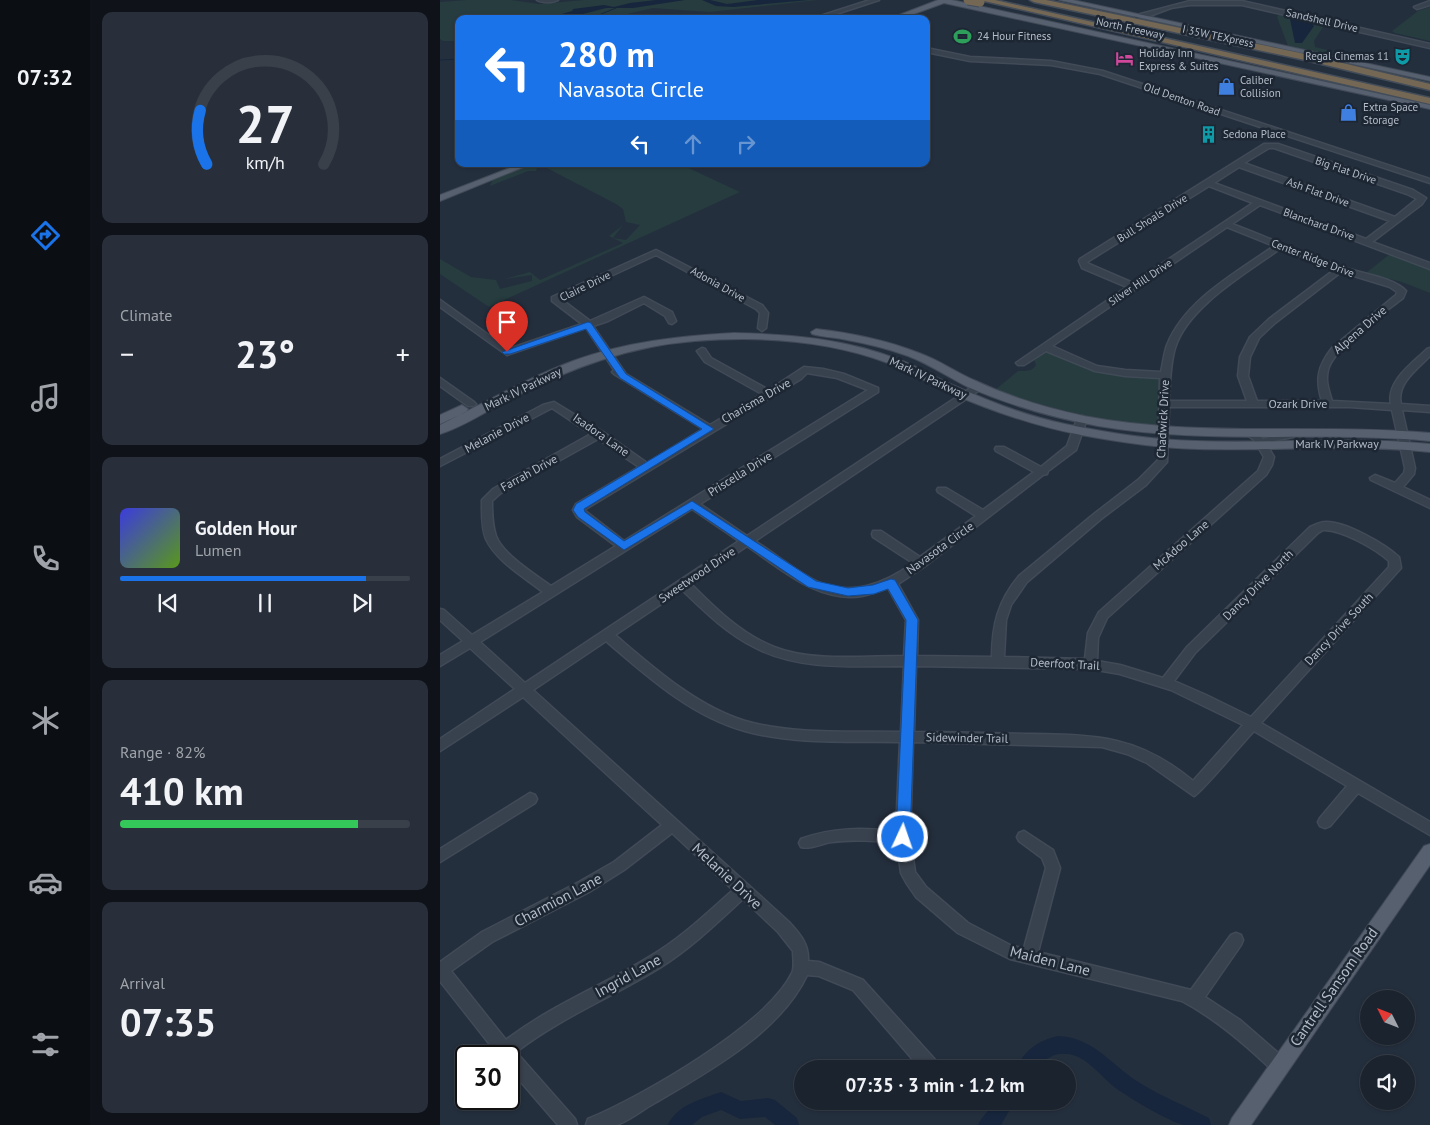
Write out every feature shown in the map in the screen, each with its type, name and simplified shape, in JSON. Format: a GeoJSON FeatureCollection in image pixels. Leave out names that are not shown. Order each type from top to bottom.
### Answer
{"type":"FeatureCollection","features":[{"type":"Feature","properties":{"kind":"highway","name":"I 35W TEXpress"},"geometry":{"type":"LineString","coordinates":[[1000,0],[1333,73],[1428,97]]}},
{"type":"Feature","properties":{"kind":"highway","name":"I 35W TEXpress"},"geometry":{"type":"LineString","coordinates":[[1013,0],[1152,30],[1428,97]]}},
{"type":"Feature","properties":{"kind":"highway","name":"North Freeway"},"geometry":{"type":"LineString","coordinates":[[1034,0],[1304,57],[1430,86]]}},
{"type":"Feature","properties":{"kind":"highway"},"geometry":{"type":"LineString","coordinates":[[1044,0],[1105,15]]}},
{"type":"Feature","properties":{"kind":"highway","name":"North Freeway"},"geometry":{"type":"LineString","coordinates":[[976,1],[1046,14],[1428,97]]}},
{"type":"Feature","properties":{"kind":"highway"},"geometry":{"type":"LineString","coordinates":[[1077,29],[1134,38],[1428,97]]}},
{"type":"Feature","properties":{"kind":"highway"},"geometry":{"type":"LineString","coordinates":[[1201,29],[1430,81]]}},
{"type":"Feature","properties":{"kind":"highway"},"geometry":{"type":"LineString","coordinates":[[1152,30],[1289,56],[1304,57]]}},
{"type":"Feature","properties":{"kind":"main road","name":"North Freeway"},"geometry":{"type":"LineString","coordinates":[[1063,0],[1136,16],[1156,17],[1201,29]]}},
{"type":"Feature","properties":{"kind":"main road","name":"North Freeway"},"geometry":{"type":"LineString","coordinates":[[947,2],[976,1],[1077,29],[1430,107]]}},
{"type":"Feature","properties":{"kind":"main road"},"geometry":{"type":"LineString","coordinates":[[902,15],[930,3],[947,2]]}},
{"type":"Feature","properties":{"kind":"main road"},"geometry":{"type":"LineString","coordinates":[[917,15],[947,2]]}},
{"type":"Feature","properties":{"kind":"main road"},"geometry":{"type":"LineString","coordinates":[[440,191],[500,167]]}},
{"type":"Feature","properties":{"kind":"main road"},"geometry":{"type":"LineString","coordinates":[[440,198],[519,167]]}},
{"type":"Feature","properties":{"kind":"main road","name":"Mark IV Parkway"},"geometry":{"type":"LineString","coordinates":[[440,420],[541,370],[686,332],[762,328],[837,334],[872,342],[914,355],[978,387],[1080,425]]}},
{"type":"Feature","properties":{"kind":"main road","name":"Mark IV Parkway"},"geometry":{"type":"LineString","coordinates":[[440,430],[553,374],[605,352],[708,337],[778,337],[826,342],[891,359],[996,409],[1048,424],[1080,425],[1164,437],[1194,445],[1371,443],[1430,436]]}},
{"type":"Feature","properties":{"kind":"main road","name":"Mark IV Parkway"},"geometry":{"type":"LineString","coordinates":[[1164,437],[1296,433],[1404,439],[1430,448]]}},
{"type":"Feature","properties":{"kind":"main road","name":"Cantrell Sansom Road"},"geometry":{"type":"LineString","coordinates":[[1240,1125],[1279,1065],[1430,851]]}},
{"type":"Feature","properties":{"kind":"street"},"geometry":{"type":"LineString","coordinates":[[540,0],[555,0]]}},
{"type":"Feature","properties":{"kind":"street"},"geometry":{"type":"LineString","coordinates":[[828,14],[841,12],[876,0]]}},
{"type":"Feature","properties":{"kind":"street","name":"Sandshell Drive"},"geometry":{"type":"LineString","coordinates":[[1156,17],[1170,7],[1190,3],[1242,3],[1258,5],[1430,46]]}},
{"type":"Feature","properties":{"kind":"street"},"geometry":{"type":"LineString","coordinates":[[1417,7],[1430,3]]}},
{"type":"Feature","properties":{"kind":"street","name":"Old Denton Road"},"geometry":{"type":"LineString","coordinates":[[930,51],[970,59],[1051,63],[1101,72],[1430,181]]}},
{"type":"Feature","properties":{"kind":"street","name":"Bull Shoals Drive"},"geometry":{"type":"LineString","coordinates":[[1132,286],[1085,266],[1083,261],[1270,146]]}},
{"type":"Feature","properties":{"kind":"street","name":"Big Flat Drive"},"geometry":{"type":"LineString","coordinates":[[1270,146],[1416,194],[1422,198],[1396,220]]}},
{"type":"Feature","properties":{"kind":"street"},"geometry":{"type":"LineString","coordinates":[[1336,167],[1352,155]]}},
{"type":"Feature","properties":{"kind":"street","name":"Ash Flat Drive"},"geometry":{"type":"LineString","coordinates":[[1239,164],[1396,220]]}},
{"type":"Feature","properties":{"kind":"street","name":"Blanchard Drive"},"geometry":{"type":"LineString","coordinates":[[1208,183],[1429,263]]}},
{"type":"Feature","properties":{"kind":"street","name":"Silver Hill Drive"},"geometry":{"type":"LineString","coordinates":[[1021,363],[1132,286],[1259,202]]}},
{"type":"Feature","properties":{"kind":"street"},"geometry":{"type":"LineString","coordinates":[[1367,242],[1396,220]]}},
{"type":"Feature","properties":{"kind":"street","name":"Center Ridge Drive"},"geometry":{"type":"LineString","coordinates":[[1226,224],[1340,269],[1401,289]]}},
{"type":"Feature","properties":{"kind":"street","name":"Chadwick Drive"},"geometry":{"type":"LineString","coordinates":[[998,662],[997,636],[1000,618],[1015,588],[1023,578],[1154,471],[1163,460],[1165,376],[1171,346],[1184,322],[1207,298],[1280,245]]}},
{"type":"Feature","properties":{"kind":"street","name":"Claire Drive"},"geometry":{"type":"LineString","coordinates":[[656,252],[555,299],[582,318],[588,325],[605,352],[604,361],[611,369],[709,429]]}},
{"type":"Feature","properties":{"kind":"street","name":"Adonia Drive"},"geometry":{"type":"LineString","coordinates":[[656,252],[759,307],[764,318],[762,328]]}},
{"type":"Feature","properties":{"kind":"street"},"geometry":{"type":"LineString","coordinates":[[1253,404],[1243,376],[1245,356],[1255,337],[1272,321],[1340,269]]}},
{"type":"Feature","properties":{"kind":"street","name":"Alpena Drive"},"geometry":{"type":"LineString","coordinates":[[1328,404],[1321,382],[1322,372],[1328,358],[1334,350],[1400,296],[1402,293],[1401,289]]}},
{"type":"Feature","properties":{"kind":"street"},"geometry":{"type":"LineString","coordinates":[[440,303],[507,352],[588,325],[644,300],[669,314],[672,321]]}},
{"type":"Feature","properties":{"kind":"street"},"geometry":{"type":"LineString","coordinates":[[1045,347],[1102,370],[1165,376]]}},
{"type":"Feature","properties":{"kind":"street"},"geometry":{"type":"LineString","coordinates":[[702,351],[708,360],[768,394]]}},
{"type":"Feature","properties":{"kind":"street"},"geometry":{"type":"LineString","coordinates":[[1396,488],[1409,474],[1410,462],[1395,399],[1399,383],[1430,352]]}},
{"type":"Feature","properties":{"kind":"street","name":"Charisma Drive"},"geometry":{"type":"LineString","coordinates":[[624,547],[578,510],[580,507],[798,377],[804,370]]}},
{"type":"Feature","properties":{"kind":"street","name":"Priscella Drive"},"geometry":{"type":"LineString","coordinates":[[440,661],[875,390],[847,377],[819,370],[804,370]]}},
{"type":"Feature","properties":{"kind":"street"},"geometry":{"type":"LineString","coordinates":[[440,381],[471,404]]}},
{"type":"Feature","properties":{"kind":"street","name":"Sweetwood Drive"},"geometry":{"type":"LineString","coordinates":[[440,746],[978,387]]}},
{"type":"Feature","properties":{"kind":"street","name":"Ozark Drive"},"geometry":{"type":"LineString","coordinates":[[1165,404],[1328,404],[1430,409]]}},
{"type":"Feature","properties":{"kind":"street","name":"Isadora Lane"},"geometry":{"type":"LineString","coordinates":[[554,405],[646,467]]}},
{"type":"Feature","properties":{"kind":"street","name":"Melanie Drive"},"geometry":{"type":"LineString","coordinates":[[440,462],[546,407],[554,405]]}},
{"type":"Feature","properties":{"kind":"street","name":"Navasota Circle"},"geometry":{"type":"LineString","coordinates":[[692,504],[812,584],[848,592],[861,592],[891,583],[1042,472],[1072,448],[1080,425]]}},
{"type":"Feature","properties":{"kind":"street"},"geometry":{"type":"LineString","coordinates":[[1260,444],[1270,439],[1296,433]]}},
{"type":"Feature","properties":{"kind":"street","name":"Farrah Drive"},"geometry":{"type":"LineString","coordinates":[[551,592],[505,556],[492,542],[488,524],[487,500],[491,495],[599,434]]}},
{"type":"Feature","properties":{"kind":"street","name":"McAdoo Lane"},"geometry":{"type":"LineString","coordinates":[[1091,664],[1090,644],[1093,631],[1103,615],[1262,473],[1269,457],[1258,438],[1251,434]]}},
{"type":"Feature","properties":{"kind":"street"},"geometry":{"type":"LineString","coordinates":[[1000,449],[1042,472]]}},
{"type":"Feature","properties":{"kind":"street"},"geometry":{"type":"LineString","coordinates":[[1375,478],[1430,504]]}},
{"type":"Feature","properties":{"kind":"street"},"geometry":{"type":"LineString","coordinates":[[942,490],[984,516]]}},
{"type":"Feature","properties":{"kind":"street","name":"Dancy Drive North"},"geometry":{"type":"LineString","coordinates":[[1167,682],[1191,650],[1314,530],[1321,526],[1330,526],[1365,541]]}},
{"type":"Feature","properties":{"kind":"street"},"geometry":{"type":"LineString","coordinates":[[877,534],[921,562]]}},
{"type":"Feature","properties":{"kind":"street","name":"Dancy Drive South"},"geometry":{"type":"LineString","coordinates":[[1252,723],[1395,568],[1396,564],[1392,556],[1365,541]]}},
{"type":"Feature","properties":{"kind":"street","name":"Maiden Lane"},"geometry":{"type":"LineString","coordinates":[[891,583],[912,620],[903,837],[908,873],[921,892],[962,928],[1010,952],[1184,994],[1252,1040],[1279,1065]]}},
{"type":"Feature","properties":{"kind":"street","name":"Deerfoot Trail"},"geometry":{"type":"LineString","coordinates":[[682,584],[719,618],[739,632],[770,650],[787,655],[830,660],[1091,664],[1116,668],[1167,682],[1252,723],[1430,829]]}},
{"type":"Feature","properties":{"kind":"street","name":"Melanie Drive"},"geometry":{"type":"LineString","coordinates":[[440,613],[788,932],[801,949],[803,968]]}},
{"type":"Feature","properties":{"kind":"street","name":"Sidewinder Trail"},"geometry":{"type":"LineString","coordinates":[[607,635],[678,692],[732,722],[772,731],[1102,742],[1142,754],[1168,768],[1194,790],[1252,723]]}},
{"type":"Feature","properties":{"kind":"street"},"geometry":{"type":"LineString","coordinates":[[1325,822],[1356,785]]}},
{"type":"Feature","properties":{"kind":"street"},"geometry":{"type":"LineString","coordinates":[[440,856],[530,799]]}},
{"type":"Feature","properties":{"kind":"street","name":"Charmion Lane"},"geometry":{"type":"LineString","coordinates":[[440,969],[487,937],[584,887],[620,866],[672,825]]}},
{"type":"Feature","properties":{"kind":"street"},"geometry":{"type":"LineString","coordinates":[[806,843],[818,838],[860,834],[903,837]]}},
{"type":"Feature","properties":{"kind":"street"},"geometry":{"type":"LineString","coordinates":[[1024,837],[1048,854],[1053,868],[1029,957]]}},
{"type":"Feature","properties":{"kind":"street","name":"Ingrid Lane"},"geometry":{"type":"LineString","coordinates":[[512,1045],[524,1034],[548,1020],[643,970],[670,953],[695,934],[743,890]]}},
{"type":"Feature","properties":{"kind":"street"},"geometry":{"type":"LineString","coordinates":[[1194,999],[1236,940]]}},
{"type":"Feature","properties":{"kind":"street"},"geometry":{"type":"LineString","coordinates":[[594,1125],[605,1122],[710,1059],[752,1031],[794,989],[803,968],[819,969],[858,985],[924,1060]]}},
{"type":"Feature","properties":{"kind":"street"},"geometry":{"type":"LineString","coordinates":[[440,969],[500,1045]]}},
{"type":"Feature","properties":{"kind":"street"},"geometry":{"type":"LineString","coordinates":[[520,1068],[569,1125]]}},
{"type":"Feature","properties":{"kind":"green space"},"geometry":{"type":"Polygon","coordinates":[[[511,0],[539,4],[584,0],[817,0],[710,12],[653,8],[623,15],[455,15],[455,41],[443,41],[440,39],[440,2],[511,0]]]}},
{"type":"Feature","properties":{"kind":"green space"},"geometry":{"type":"Polygon","coordinates":[[[1430,7],[1430,41],[1392,31],[1418,11],[1430,7]]]}},
{"type":"Feature","properties":{"kind":"green space"},"geometry":{"type":"Polygon","coordinates":[[[1280,13],[1325,24],[1314,41],[1315,47],[1356,57],[1349,59],[1288,46],[1277,17],[1280,13]]]}},
{"type":"Feature","properties":{"kind":"green space"},"geometry":{"type":"Polygon","coordinates":[[[526,167],[537,168],[536,171],[528,171],[490,186],[493,179],[526,167]]]}},
{"type":"Feature","properties":{"kind":"green space"},"geometry":{"type":"Polygon","coordinates":[[[545,167],[686,167],[740,192],[489,307],[440,274],[440,259],[471,277],[496,280],[500,289],[532,281],[532,275],[504,279],[530,272],[540,280],[623,243],[613,238],[626,240],[640,225],[626,222],[623,209],[616,204],[545,167]]]}},
{"type":"Feature","properties":{"kind":"green space"},"geometry":{"type":"Polygon","coordinates":[[[623,225],[613,238],[609,236],[623,225]]]}},
{"type":"Feature","properties":{"kind":"green space"},"geometry":{"type":"Polygon","coordinates":[[[1391,253],[1430,268],[1430,293],[1402,282],[1366,273],[1391,253]]]}},
{"type":"Feature","properties":{"kind":"green space"},"geometry":{"type":"Polygon","coordinates":[[[1045,350],[1104,373],[1160,377],[1159,427],[1076,413],[1035,403],[995,390],[1018,371],[1032,369],[1036,365],[1034,360],[1045,350]]]}},
{"type":"Feature","properties":{"kind":"water"},"geometry":{"type":"Polygon","coordinates":[[[656,0],[685,0],[633,8],[606,8],[579,15],[563,15],[572,12],[573,9],[604,5],[614,7],[656,0]]]}},
{"type":"Feature","properties":{"kind":"water"},"geometry":{"type":"Polygon","coordinates":[[[702,0],[727,4],[758,0],[809,0],[733,7],[716,6],[702,0]]]}},
{"type":"Feature","properties":{"kind":"water"},"geometry":{"type":"Polygon","coordinates":[[[1290,19],[1314,26],[1302,43],[1295,43],[1290,19]]]}},
{"type":"Feature","properties":{"kind":"waterway"},"geometry":{"type":"LineString","coordinates":[[599,15],[616,8]]}},
{"type":"Feature","properties":{"kind":"waterway"},"geometry":{"type":"LineString","coordinates":[[563,15],[582,10]]}},
{"type":"Feature","properties":{"kind":"waterway"},"geometry":{"type":"LineString","coordinates":[[440,60],[455,59]]}},
{"type":"Feature","properties":{"kind":"waterway"},"geometry":{"type":"LineString","coordinates":[[1031,1060],[1050,1047],[1058,1045],[1075,1047],[1095,1058],[1135,1091],[1202,1125]]}},
{"type":"Feature","properties":{"kind":"waterway"},"geometry":{"type":"LineString","coordinates":[[677,1125],[696,1110],[721,1101],[740,1110],[768,1107],[790,1125]]}},
{"type":"Feature","properties":{"kind":"waterway"},"geometry":{"type":"LineString","coordinates":[[987,1125],[1001,1110]]}},
{"type":"Feature","properties":{"kind":"place","name":"24 Hour Fitness"},"geometry":{"type":"Point","coordinates":[963,36]}},
{"type":"Feature","properties":{"kind":"place","name":"Regal Cinemas 11"},"geometry":{"type":"Point","coordinates":[1403,56]}},
{"type":"Feature","properties":{"kind":"place","name":"Holiday Inn Express & Suites"},"geometry":{"type":"Point","coordinates":[1125,59]}},
{"type":"Feature","properties":{"kind":"place","name":"Caliber Collision"},"geometry":{"type":"Point","coordinates":[1226,86]}},
{"type":"Feature","properties":{"kind":"place","name":"Extra Space Storage"},"geometry":{"type":"Point","coordinates":[1349,113]}},
{"type":"Feature","properties":{"kind":"place","name":"Sedona Place"},"geometry":{"type":"Point","coordinates":[1209,134]}},
{"type":"Feature","properties":{"kind":"route"},"geometry":{"type":"LineString","coordinates":[[507,352],[588,325],[607,355],[612,357],[623,376],[709,429],[580,507],[578,510],[581,514],[624,547],[692,504],[812,584],[834,590],[861,592],[874,590],[891,583],[912,620],[903,837]]}}]}
